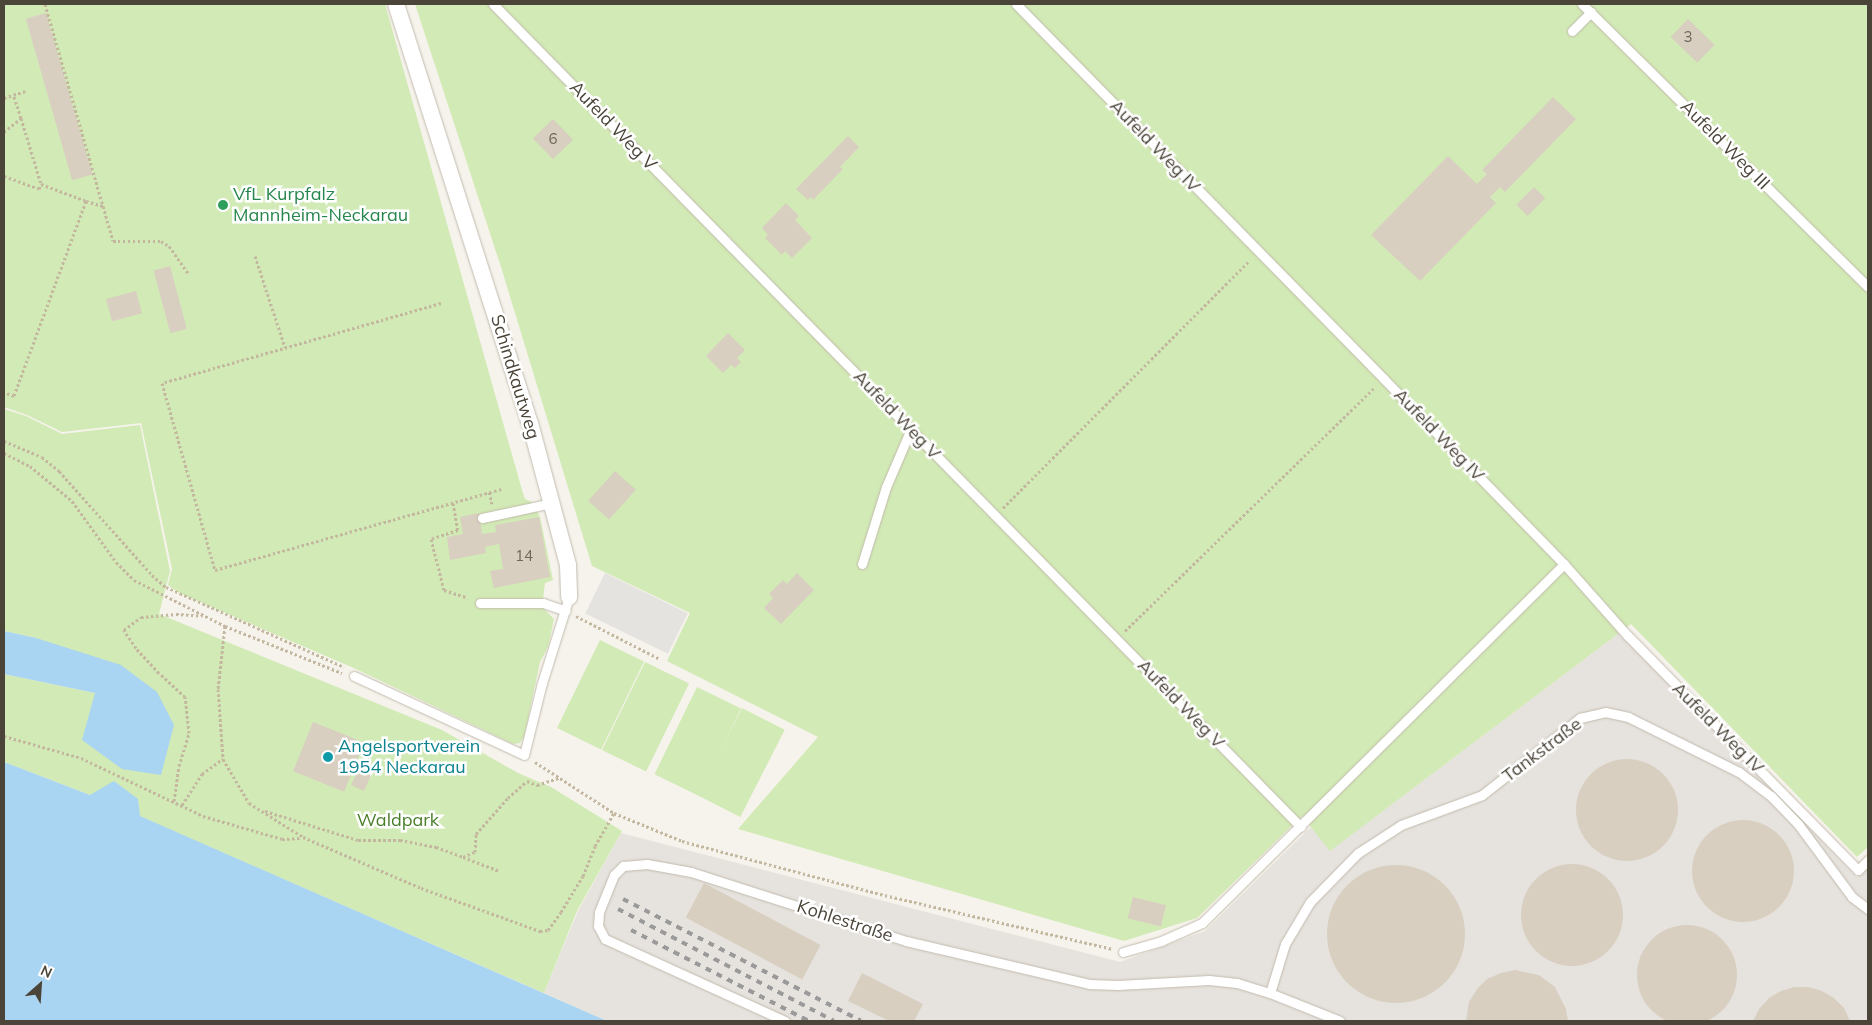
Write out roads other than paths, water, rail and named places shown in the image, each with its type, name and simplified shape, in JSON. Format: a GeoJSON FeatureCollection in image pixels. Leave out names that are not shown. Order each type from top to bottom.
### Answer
{"type":"FeatureCollection","features":[{"type":"Feature","properties":{"kind":"street","name":"Schindkautweg"},"geometry":{"type":"LineString","coordinates":[[396,4],[486,282],[552,503],[568,565],[567,604]]}},
{"type":"Feature","properties":{"kind":"lane","name":"Aufeld Weg V"},"geometry":{"type":"LineString","coordinates":[[493,4],[1301,827]]}},
{"type":"Feature","properties":{"kind":"lane","name":"Aufeld Weg IV"},"geometry":{"type":"LineString","coordinates":[[1016,4],[1384,378],[1564,564],[1628,636],[1858,870],[1868,860]]}},
{"type":"Feature","properties":{"kind":"lane","name":"Aufeld Weg III"},"geometry":{"type":"LineString","coordinates":[[1582,4],[1868,287]]}},
{"type":"Feature","properties":{"kind":"lane"},"geometry":{"type":"LineString","coordinates":[[1572,31],[1591,12]]}},
{"type":"Feature","properties":{"kind":"lane"},"geometry":{"type":"LineString","coordinates":[[862,564],[886,487],[911,429]]}},
{"type":"Feature","properties":{"kind":"lane"},"geometry":{"type":"LineString","coordinates":[[482,518],[552,503]]}},
{"type":"Feature","properties":{"kind":"lane"},"geometry":{"type":"LineString","coordinates":[[1123,952],[1161,941],[1202,923],[1301,827],[1564,564]]}},
{"type":"Feature","properties":{"kind":"lane"},"geometry":{"type":"LineString","coordinates":[[480,602],[567,604]]}},
{"type":"Feature","properties":{"kind":"lane","name":"Schindkautweg"},"geometry":{"type":"LineString","coordinates":[[354,676],[524,755],[542,683],[567,604]]}},
{"type":"Feature","properties":{"kind":"lane","name":"Tankstraße"},"geometry":{"type":"LineString","coordinates":[[1270,993],[1285,944],[1310,902],[1358,853],[1401,825],[1482,795],[1580,718],[1605,712],[1628,717],[1739,772],[1771,796],[1798,824],[1852,897],[1868,909]]}},
{"type":"Feature","properties":{"kind":"lane","name":"Kohlestraße"},"geometry":{"type":"LineString","coordinates":[[785,1021],[605,939],[598,926],[599,912],[614,875],[623,866],[647,864],[691,872],[906,941],[1089,984],[1118,986],[1209,980],[1237,984],[1270,993],[1340,1021]]}},
{"type":"Feature","properties":{"kind":"water"},"geometry":{"type":"Polygon","coordinates":[[[4,631],[36,638],[121,665],[157,692],[174,725],[161,775],[122,769],[82,740],[95,693],[4,674],[4,631]]]}},
{"type":"Feature","properties":{"kind":"water"},"geometry":{"type":"Polygon","coordinates":[[[4,762],[90,795],[114,781],[138,799],[140,816],[607,1021],[4,1021],[4,762]]]}},
{"type":"Feature","properties":{"kind":"railway"},"geometry":{"type":"LineString","coordinates":[[623,899],[861,1021]]}},
{"type":"Feature","properties":{"kind":"railway"},"geometry":{"type":"LineString","coordinates":[[618,909],[834,1021]]}},
{"type":"Feature","properties":{"kind":"railway"},"geometry":{"type":"LineString","coordinates":[[631,930],[809,1021]]}},
{"type":"Feature","properties":{"kind":"place","name":"VfL Kurpfalz Mannheim-Neckarau"},"geometry":{"type":"Point","coordinates":[223,205]}},
{"type":"Feature","properties":{"kind":"place","name":"Angelsportverein 1954 Neckarau"},"geometry":{"type":"Point","coordinates":[328,757]}},
{"type":"Feature","properties":{"kind":"park label","name":"Waldpark"},"geometry":{"type":"Point","coordinates":[398,820]}}]}
